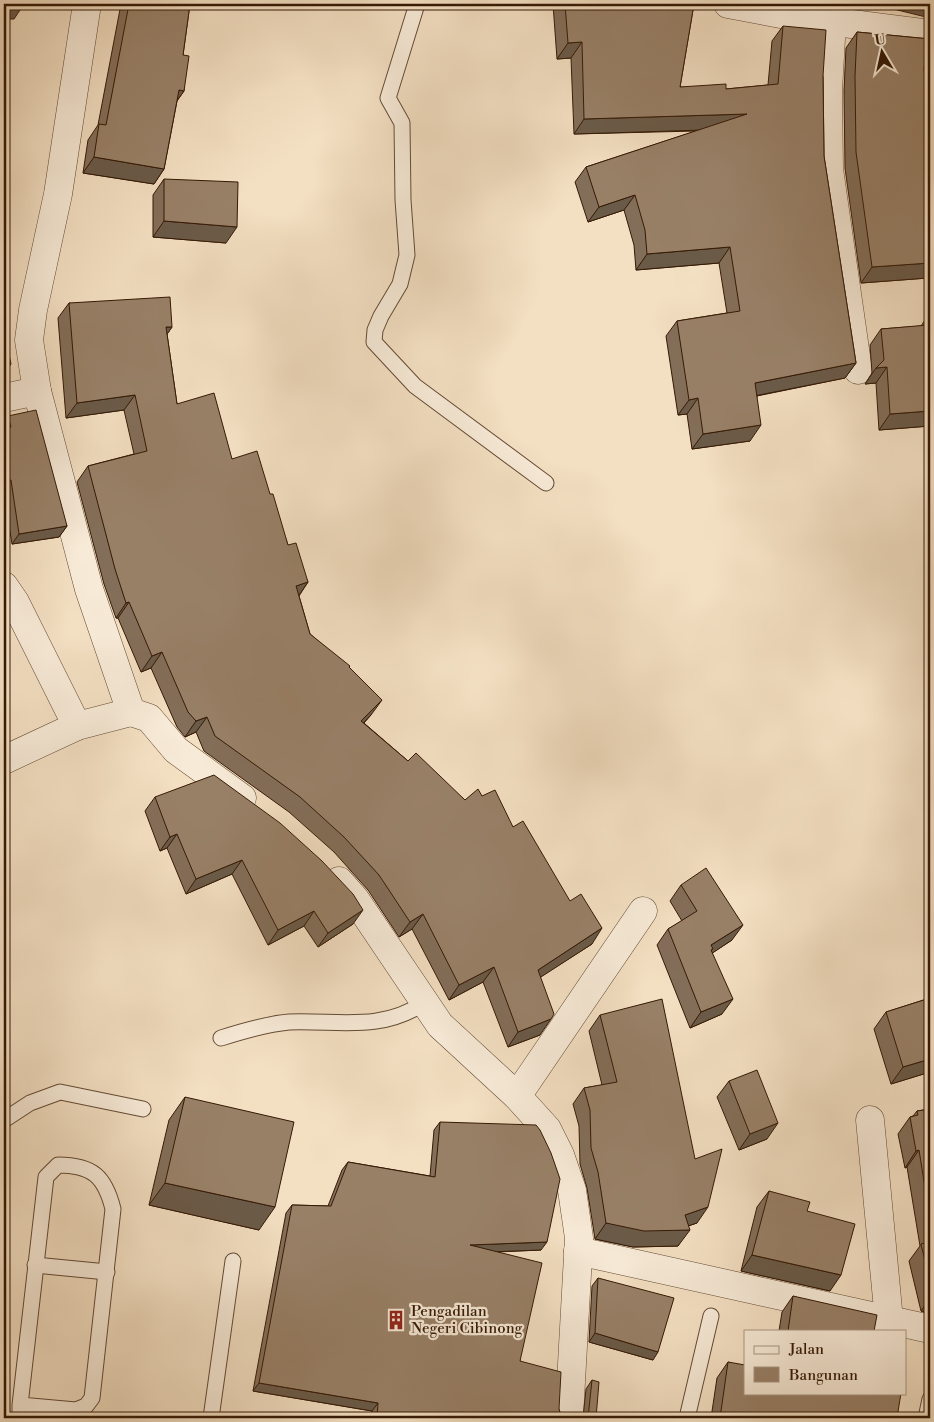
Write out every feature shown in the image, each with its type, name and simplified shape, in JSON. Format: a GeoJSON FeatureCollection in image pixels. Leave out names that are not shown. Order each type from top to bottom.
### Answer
{"type":"FeatureCollection","features":[{"type":"Feature","properties":{"kind":"street"},"geometry":{"type":"LineString","coordinates":[[88,4],[58,194],[29,340],[37,391],[89,589],[131,712]]}},
{"type":"Feature","properties":{"kind":"street"},"geometry":{"type":"LineString","coordinates":[[728,4],[797,17],[930,34]]}},
{"type":"Feature","properties":{"kind":"street"},"geometry":{"type":"LineString","coordinates":[[832,20],[828,91],[829,169],[858,370]]}},
{"type":"Feature","properties":{"kind":"street"},"geometry":{"type":"LineString","coordinates":[[4,398],[37,391]]}},
{"type":"Feature","properties":{"kind":"street"},"geometry":{"type":"LineString","coordinates":[[4,586],[15,602],[77,726]]}},
{"type":"Feature","properties":{"kind":"street"},"geometry":{"type":"LineString","coordinates":[[4,760],[77,726],[131,712],[149,718],[176,750],[265,814]]}},
{"type":"Feature","properties":{"kind":"street"},"geometry":{"type":"LineString","coordinates":[[322,864],[355,899],[424,1002],[446,1031],[517,1096],[548,1129],[560,1155],[572,1190],[579,1238],[569,1418]]}},
{"type":"Feature","properties":{"kind":"street"},"geometry":{"type":"LineString","coordinates":[[517,1096],[643,911]]}},
{"type":"Feature","properties":{"kind":"street"},"geometry":{"type":"LineString","coordinates":[[870,1120],[889,1320]]}},
{"type":"Feature","properties":{"kind":"street"},"geometry":{"type":"LineString","coordinates":[[578,1251],[930,1328]]}},
{"type":"Feature","properties":{"kind":"lane"},"geometry":{"type":"LineString","coordinates":[[417,4],[388,98],[402,123],[403,200],[407,254],[400,284],[381,316],[375,330],[374,342],[415,386],[546,483]]}},
{"type":"Feature","properties":{"kind":"lane"},"geometry":{"type":"LineString","coordinates":[[221,1038],[260,1027],[287,1022],[374,1022],[406,1014],[424,1002]]}},
{"type":"Feature","properties":{"kind":"lane"},"geometry":{"type":"LineString","coordinates":[[4,1120],[30,1103],[60,1092],[143,1109]]}},
{"type":"Feature","properties":{"kind":"lane"},"geometry":{"type":"LineString","coordinates":[[58,1165],[75,1165],[94,1173],[107,1188],[113,1209],[107,1272],[92,1398],[86,1406],[76,1410],[20,1412],[46,1177],[58,1165]]}},
{"type":"Feature","properties":{"kind":"lane"},"geometry":{"type":"LineString","coordinates":[[211,1418],[233,1261]]}},
{"type":"Feature","properties":{"kind":"lane"},"geometry":{"type":"LineString","coordinates":[[35,1265],[107,1272]]}},
{"type":"Feature","properties":{"kind":"lane"},"geometry":{"type":"LineString","coordinates":[[687,1418],[712,1316]]}},
{"type":"Feature","properties":{"kind":"lane"},"geometry":{"type":"LineString","coordinates":[[926,1418],[930,1398]]}},
{"type":"Feature","properties":{"kind":"building"},"geometry":{"type":"Polygon","coordinates":[[[129,4],[190,4],[183,55],[189,56],[184,91],[179,90],[164,169],[94,157],[99,124],[106,125],[129,4]]]}},
{"type":"Feature","properties":{"kind":"building"},"geometry":{"type":"Polygon","coordinates":[[[565,4],[694,4],[680,87],[726,84],[726,89],[778,84],[783,26],[826,30],[823,76],[824,156],[856,363],[755,383],[761,425],[703,434],[698,398],[689,400],[677,321],[740,311],[730,247],[647,254],[645,230],[635,195],[599,207],[586,167],[747,114],[584,119],[582,42],[568,43],[565,4]]]}},
{"type":"Feature","properties":{"kind":"building"},"geometry":{"type":"Polygon","coordinates":[[[857,32],[930,39],[930,66],[924,67],[930,150],[930,263],[872,267],[856,152],[855,76],[857,32]]]}},
{"type":"Feature","properties":{"kind":"building"},"geometry":{"type":"Polygon","coordinates":[[[164,179],[238,182],[237,227],[164,221],[164,179]]]}},
{"type":"Feature","properties":{"kind":"building"},"geometry":{"type":"Polygon","coordinates":[[[170,297],[172,327],[166,327],[177,404],[214,393],[232,459],[257,451],[270,494],[273,494],[288,545],[296,543],[308,582],[296,586],[310,634],[350,666],[382,700],[361,721],[408,761],[416,753],[465,800],[478,789],[482,796],[495,790],[513,827],[523,821],[570,901],[581,894],[602,928],[538,970],[554,1014],[551,1019],[518,1032],[494,967],[459,985],[423,914],[410,922],[379,875],[344,837],[300,797],[215,736],[207,717],[196,721],[188,712],[162,652],[152,656],[129,602],[126,603],[115,569],[88,466],[147,451],[135,395],[77,403],[69,303],[170,297]]]}},
{"type":"Feature","properties":{"kind":"building"},"geometry":{"type":"Polygon","coordinates":[[[927,317],[930,317],[930,411],[890,414],[887,367],[876,368],[884,360],[881,329],[928,325],[927,317]]]}},
{"type":"Feature","properties":{"kind":"building"},"geometry":{"type":"Polygon","coordinates":[[[4,332],[11,364],[4,365],[4,332]]]}},
{"type":"Feature","properties":{"kind":"building"},"geometry":{"type":"Polygon","coordinates":[[[36,410],[67,526],[19,534],[11,480],[4,481],[4,429],[11,427],[8,416],[36,410]]]}},
{"type":"Feature","properties":{"kind":"building"},"geometry":{"type":"Polygon","coordinates":[[[214,775],[280,823],[322,861],[353,894],[363,910],[328,933],[314,911],[278,930],[242,860],[196,879],[177,834],[170,837],[155,797],[214,775]]]}},
{"type":"Feature","properties":{"kind":"building"},"geometry":{"type":"Polygon","coordinates":[[[706,868],[743,925],[711,945],[713,949],[711,950],[733,999],[701,1012],[668,929],[697,911],[681,885],[706,868]]]}},
{"type":"Feature","properties":{"kind":"building"},"geometry":{"type":"Polygon","coordinates":[[[930,998],[930,1059],[903,1067],[886,1012],[930,998]]]}},
{"type":"Feature","properties":{"kind":"building"},"geometry":{"type":"Polygon","coordinates":[[[662,999],[695,1159],[722,1149],[708,1207],[685,1215],[690,1230],[644,1231],[606,1223],[598,1172],[591,1148],[590,1110],[584,1088],[617,1082],[600,1015],[662,999]]]}},
{"type":"Feature","properties":{"kind":"building"},"geometry":{"type":"Polygon","coordinates":[[[757,1070],[778,1123],[750,1134],[729,1081],[757,1070]]]}},
{"type":"Feature","properties":{"kind":"building"},"geometry":{"type":"Polygon","coordinates":[[[185,1097],[294,1122],[275,1207],[165,1183],[185,1097]]]}},
{"type":"Feature","properties":{"kind":"building"},"geometry":{"type":"Polygon","coordinates":[[[930,1109],[930,1219],[919,1150],[916,1151],[910,1117],[918,1115],[917,1111],[930,1109]]]}},
{"type":"Feature","properties":{"kind":"building","name":"Pengadilan Negeri Cibinong"},"geometry":{"type":"Polygon","coordinates":[[[440,1122],[536,1125],[551,1153],[560,1179],[547,1242],[470,1245],[542,1263],[520,1361],[561,1372],[559,1409],[562,1418],[377,1418],[378,1403],[259,1383],[292,1205],[331,1206],[348,1162],[435,1177],[440,1122]]]}},
{"type":"Feature","properties":{"kind":"building"},"geometry":{"type":"Polygon","coordinates":[[[769,1191],[810,1202],[807,1211],[855,1224],[841,1275],[752,1255],[769,1191]]]}},
{"type":"Feature","properties":{"kind":"building"},"geometry":{"type":"Polygon","coordinates":[[[930,1242],[930,1282],[921,1244],[930,1242]]]}},
{"type":"Feature","properties":{"kind":"building"},"geometry":{"type":"Polygon","coordinates":[[[598,1278],[674,1298],[658,1352],[595,1333],[598,1278]]]}},
{"type":"Feature","properties":{"kind":"building"},"geometry":{"type":"Polygon","coordinates":[[[793,1296],[877,1315],[874,1330],[788,1330],[793,1296]]]}},
{"type":"Feature","properties":{"kind":"building"},"geometry":{"type":"Polygon","coordinates":[[[728,1362],[744,1365],[744,1394],[901,1394],[897,1418],[720,1418],[728,1362]]]}},
{"type":"Feature","properties":{"kind":"building"},"geometry":{"type":"Polygon","coordinates":[[[592,1380],[599,1382],[596,1418],[588,1418],[592,1380]]]}},
{"type":"Feature","properties":{"kind":"place","name":"Pengadilan Negeri Cibinong"},"geometry":{"type":"Point","coordinates":[396,1320]}}]}
